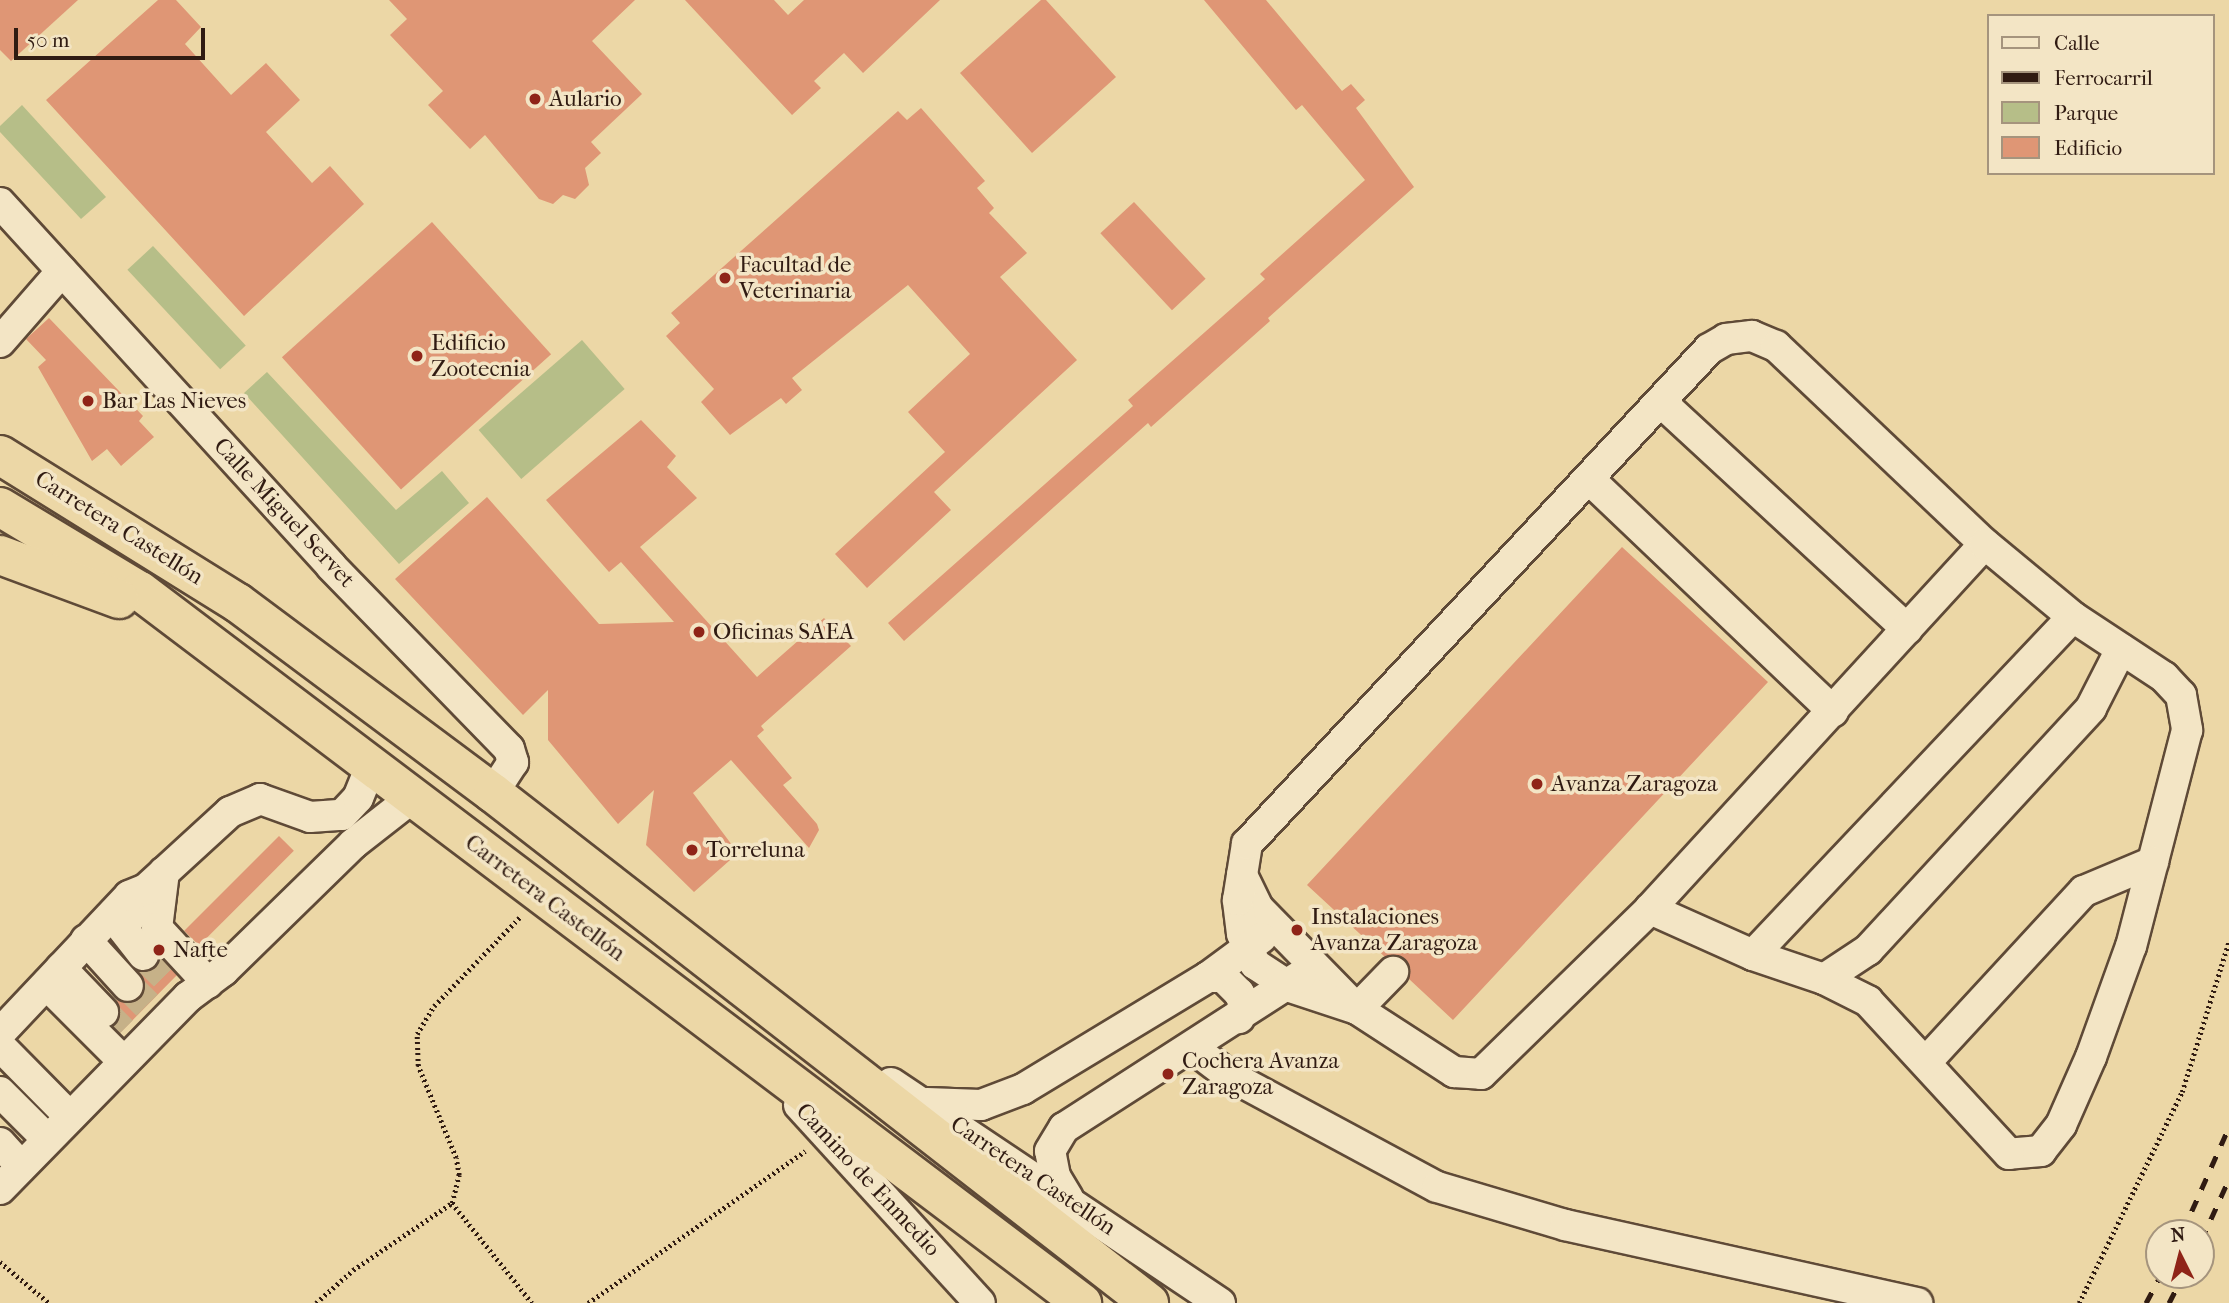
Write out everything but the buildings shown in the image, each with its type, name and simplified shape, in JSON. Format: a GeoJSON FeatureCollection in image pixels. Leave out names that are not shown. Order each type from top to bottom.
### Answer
{"type":"FeatureCollection","features":[{"type":"Feature","properties":{"kind":"highway","name":"Carretera Castellón"},"geometry":{"type":"LineString","coordinates":[[0,455],[237,603],[493,793],[704,961],[1149,1303]]}},
{"type":"Feature","properties":{"kind":"highway","name":"Carretera Castellón"},"geometry":{"type":"LineString","coordinates":[[0,507],[140,591],[755,1059],[821,1103],[1082,1303]]}},
{"type":"Feature","properties":{"kind":"highway"},"geometry":{"type":"LineString","coordinates":[[0,555],[62,576],[188,630]]}},
{"type":"Feature","properties":{"kind":"street","name":"Calle Miguel Servet"},"geometry":{"type":"LineString","coordinates":[[0,203],[331,566],[475,713],[513,757],[493,793]]}},
{"type":"Feature","properties":{"kind":"street"},"geometry":{"type":"LineString","coordinates":[[0,342],[62,271]]}},
{"type":"Feature","properties":{"kind":"street"},"geometry":{"type":"LineString","coordinates":[[1357,1009],[1290,987],[1261,969],[1246,948],[1240,919],[1241,872],[1255,833],[1709,349],[1726,339],[1752,336],[1776,346],[1985,544],[2073,617],[2173,685],[2188,718],[2131,946],[2091,1057],[2051,1143],[2041,1152],[2009,1154],[1868,1001],[1824,979],[1753,955],[1650,909]]}},
{"type":"Feature","properties":{"kind":"street"},"geometry":{"type":"LineString","coordinates":[[1661,402],[1907,629]]}},
{"type":"Feature","properties":{"kind":"street"},"geometry":{"type":"LineString","coordinates":[[1589,479],[1833,711]]}},
{"type":"Feature","properties":{"kind":"street"},"geometry":{"type":"LineString","coordinates":[[1241,872],[1258,908],[1307,961],[1357,1009],[1454,1072],[1480,1074],[1650,909],[1985,544]]}},
{"type":"Feature","properties":{"kind":"street"},"geometry":{"type":"LineString","coordinates":[[1753,955],[2073,617]]}},
{"type":"Feature","properties":{"kind":"street"},"geometry":{"type":"LineString","coordinates":[[1824,979],[1868,950],[2091,708],[2121,649]]}},
{"type":"Feature","properties":{"kind":"street"},"geometry":{"type":"LineString","coordinates":[[0,1033],[129,895],[155,880],[230,812],[251,800],[268,800],[310,817],[342,815],[358,798],[371,766]]}},
{"type":"Feature","properties":{"kind":"street"},"geometry":{"type":"LineString","coordinates":[[18,1167],[68,1115],[132,1021],[189,987],[353,844],[413,797]]}},
{"type":"Feature","properties":{"kind":"street"},"geometry":{"type":"LineString","coordinates":[[1926,1062],[2084,891],[2153,862]]}},
{"type":"Feature","properties":{"kind":"street"},"geometry":{"type":"LineString","coordinates":[[143,956],[123,929],[155,880]]}},
{"type":"Feature","properties":{"kind":"street"},"geometry":{"type":"LineString","coordinates":[[155,880],[157,928],[189,987]]}},
{"type":"Feature","properties":{"kind":"street"},"geometry":{"type":"LineString","coordinates":[[920,1101],[962,1106],[1002,1100],[1208,977],[1269,934],[1281,932]]}},
{"type":"Feature","properties":{"kind":"street"},"geometry":{"type":"LineString","coordinates":[[67,961],[132,1021]]}},
{"type":"Feature","properties":{"kind":"street"},"geometry":{"type":"LineString","coordinates":[[67,961],[132,1021]]}},
{"type":"Feature","properties":{"kind":"street","name":"Carretera Castellón"},"geometry":{"type":"LineString","coordinates":[[704,961],[1068,1198],[1220,1303]]}},
{"type":"Feature","properties":{"kind":"street"},"geometry":{"type":"LineString","coordinates":[[1068,1198],[1051,1164],[1057,1135],[1290,987],[1307,961]]}},
{"type":"Feature","properties":{"kind":"street"},"geometry":{"type":"LineString","coordinates":[[1357,1009],[1393,972]]}},
{"type":"Feature","properties":{"kind":"street"},"geometry":{"type":"LineString","coordinates":[[1208,977],[1223,977],[1239,993],[1244,1003],[1239,1018]]}},
{"type":"Feature","properties":{"kind":"street"},"geometry":{"type":"LineString","coordinates":[[0,1046],[68,1115]]}},
{"type":"Feature","properties":{"kind":"street"},"geometry":{"type":"LineString","coordinates":[[1194,1048],[1227,1074],[1437,1187],[1565,1225],[1917,1303]]}},
{"type":"Feature","properties":{"kind":"street","name":"Camino de Enmedio"},"geometry":{"type":"LineString","coordinates":[[755,1059],[980,1303]]}},
{"type":"Feature","properties":{"kind":"street"},"geometry":{"type":"LineString","coordinates":[[0,1092],[18,1167]]}},
{"type":"Feature","properties":{"kind":"street"},"geometry":{"type":"LineString","coordinates":[[0,1118],[18,1167]]}},
{"type":"Feature","properties":{"kind":"street"},"geometry":{"type":"LineString","coordinates":[[0,1143],[18,1167]]}},
{"type":"Feature","properties":{"kind":"path"},"geometry":{"type":"LineString","coordinates":[[316,1303],[353,1270],[453,1203],[459,1175],[456,1158],[418,1066],[416,1034],[434,1006],[540,894]]}},
{"type":"Feature","properties":{"kind":"path"},"geometry":{"type":"LineString","coordinates":[[2079,1303],[2182,1091],[2229,941]]}},
{"type":"Feature","properties":{"kind":"path"},"geometry":{"type":"LineString","coordinates":[[588,1303],[827,1135]]}},
{"type":"Feature","properties":{"kind":"path"},"geometry":{"type":"LineString","coordinates":[[453,1203],[532,1303]]}},
{"type":"Feature","properties":{"kind":"path"},"geometry":{"type":"LineString","coordinates":[[0,1262],[49,1303]]}},
{"type":"Feature","properties":{"kind":"green space"},"geometry":{"type":"Polygon","coordinates":[[[22,105],[106,197],[81,219],[0,132],[0,126],[22,105]]]}},
{"type":"Feature","properties":{"kind":"green space"},"geometry":{"type":"Polygon","coordinates":[[[153,246],[246,345],[220,369],[127,270],[153,246]]]}},
{"type":"Feature","properties":{"kind":"green space"},"geometry":{"type":"Polygon","coordinates":[[[582,340],[625,389],[521,479],[479,430],[582,340]]]}},
{"type":"Feature","properties":{"kind":"green space"},"geometry":{"type":"Polygon","coordinates":[[[267,372],[396,510],[442,471],[469,503],[399,564],[244,393],[267,372]]]}},
{"type":"Feature","properties":{"kind":"tunnel"},"geometry":{"type":"LineString","coordinates":[[143,955],[170,981]]}},
{"type":"Feature","properties":{"kind":"tunnel"},"geometry":{"type":"LineString","coordinates":[[128,986],[147,1005]]}},
{"type":"Feature","properties":{"kind":"tunnel"},"geometry":{"type":"LineString","coordinates":[[103,1012],[122,1031]]}},
{"type":"Feature","properties":{"kind":"railway"},"geometry":{"type":"LineString","coordinates":[[2188,1219],[2229,1127]]}},
{"type":"Feature","properties":{"kind":"railway"},"geometry":{"type":"LineString","coordinates":[[2211,1219],[2229,1179]]}},
{"type":"Feature","properties":{"kind":"railway"},"geometry":{"type":"LineString","coordinates":[[2146,1303],[2154,1289]]}},
{"type":"Feature","properties":{"kind":"railway"},"geometry":{"type":"LineString","coordinates":[[2169,1303],[2176,1289]]}},
{"type":"Feature","properties":{"kind":"place","name":"Aulario"},"geometry":{"type":"Point","coordinates":[535,99]}},
{"type":"Feature","properties":{"kind":"place","name":"Facultad de Veterinaria"},"geometry":{"type":"Point","coordinates":[725,278]}},
{"type":"Feature","properties":{"kind":"place","name":"Edificio Zootecnia"},"geometry":{"type":"Point","coordinates":[417,356]}},
{"type":"Feature","properties":{"kind":"place","name":"Bar Las Nieves"},"geometry":{"type":"Point","coordinates":[88,401]}},
{"type":"Feature","properties":{"kind":"place","name":"Oficinas SAEA"},"geometry":{"type":"Point","coordinates":[699,632]}},
{"type":"Feature","properties":{"kind":"place","name":"Avanza Zaragoza"},"geometry":{"type":"Point","coordinates":[1537,784]}},
{"type":"Feature","properties":{"kind":"place","name":"Torreluna"},"geometry":{"type":"Point","coordinates":[692,850]}},
{"type":"Feature","properties":{"kind":"place","name":"Instalaciones Avanza Zaragoza"},"geometry":{"type":"Point","coordinates":[1297,930]}},
{"type":"Feature","properties":{"kind":"place","name":"Nafte"},"geometry":{"type":"Point","coordinates":[159,950]}},
{"type":"Feature","properties":{"kind":"place","name":"Cochera Avanza Zaragoza"},"geometry":{"type":"Point","coordinates":[1168,1074]}}]}
